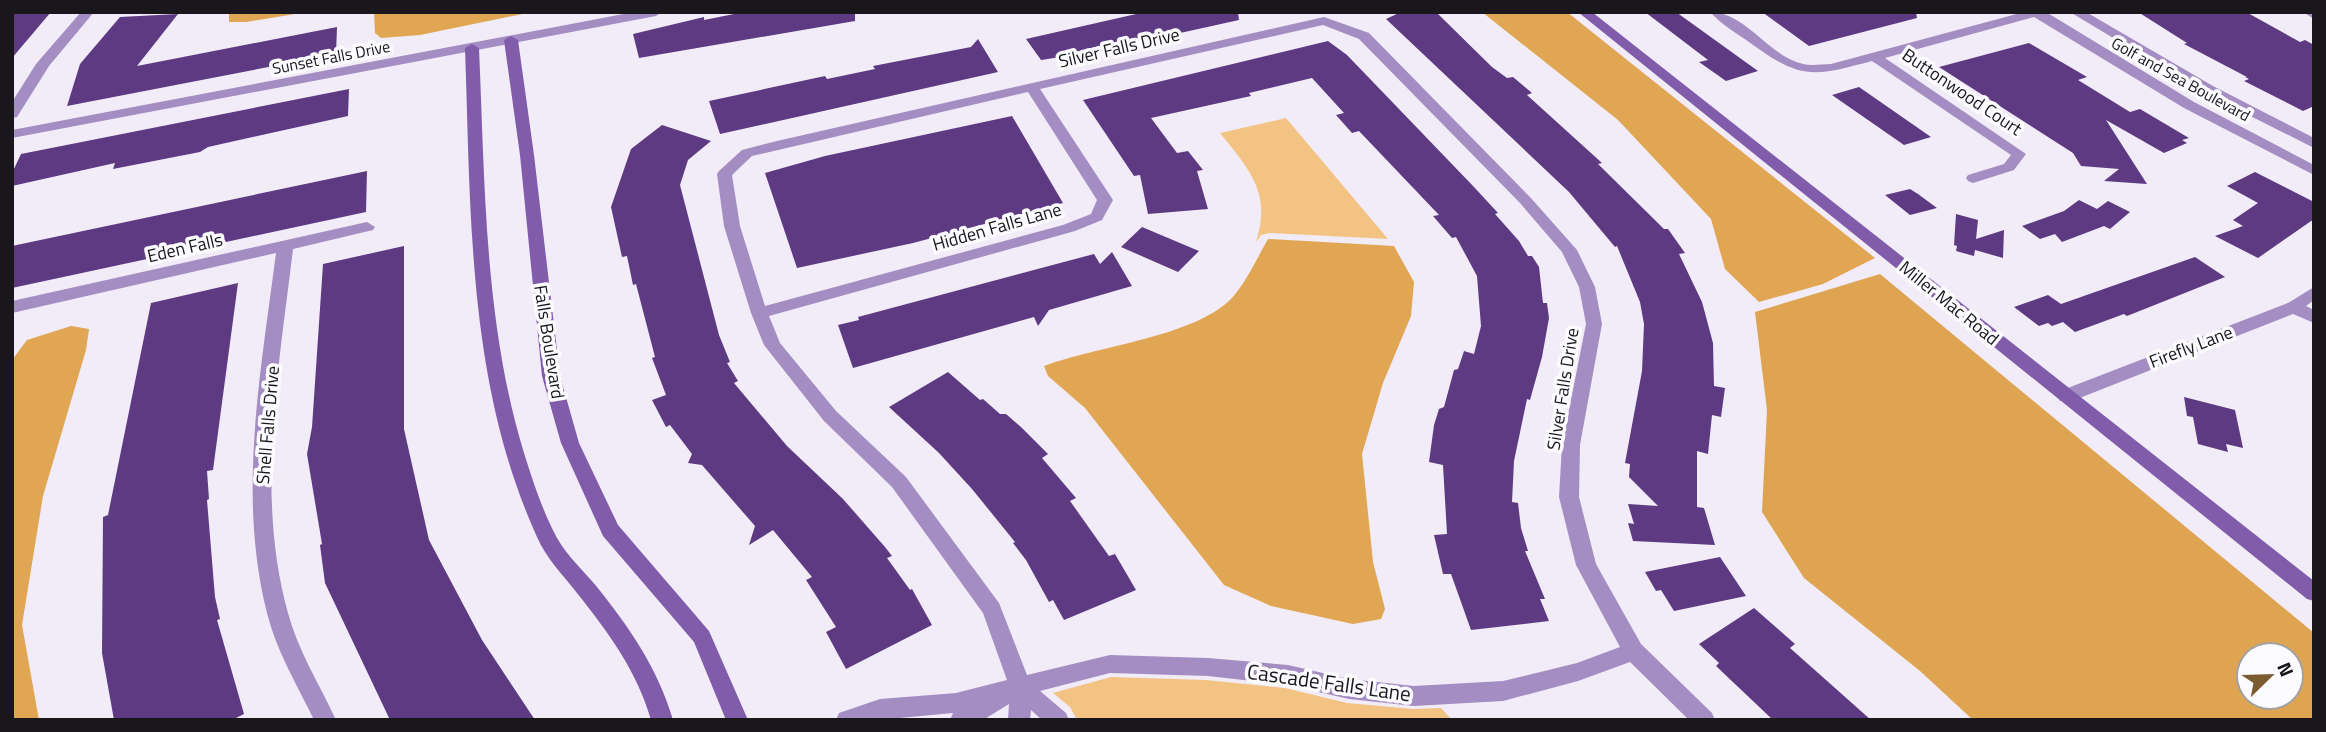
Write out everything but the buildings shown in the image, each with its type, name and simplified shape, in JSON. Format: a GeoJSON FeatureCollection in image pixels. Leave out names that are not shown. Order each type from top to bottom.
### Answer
{"type":"FeatureCollection","features":[{"type":"Feature","properties":{"kind":"street"},"geometry":{"type":"LineString","coordinates":[[12,114],[43,64],[88,12]]}},
{"type":"Feature","properties":{"kind":"street","name":"Sunset Falls Drive"},"geometry":{"type":"LineString","coordinates":[[12,134],[656,12]]}},
{"type":"Feature","properties":{"kind":"street","name":"Miller Mac Road"},"geometry":{"type":"LineString","coordinates":[[1584,12],[2314,593]]}},
{"type":"Feature","properties":{"kind":"street"},"geometry":{"type":"LineString","coordinates":[[1716,12],[1773,53],[1800,68],[1831,68],[2037,13]]}},
{"type":"Feature","properties":{"kind":"street","name":"Golf and Sea Boulevard"},"geometry":{"type":"LineString","coordinates":[[2076,12],[2196,83],[2314,144]]}},
{"type":"Feature","properties":{"kind":"street","name":"Golf and Sea Boulevard"},"geometry":{"type":"LineString","coordinates":[[2037,13],[2189,104],[2314,170]]}},
{"type":"Feature","properties":{"kind":"street","name":"Silver Falls Drive"},"geometry":{"type":"LineString","coordinates":[[1021,688],[992,609],[900,482],[830,416],[772,345],[759,313],[732,226],[724,174],[747,153],[1324,22],[1364,36],[1525,200],[1569,250],[1587,287],[1594,324],[1571,445],[1569,497],[1586,565],[1633,651],[1704,720]]}},
{"type":"Feature","properties":{"kind":"street","name":"Falls Boulevard"},"geometry":{"type":"LineString","coordinates":[[511,40],[527,155],[551,376],[570,443],[610,530],[702,637],[737,720]]}},
{"type":"Feature","properties":{"kind":"street"},"geometry":{"type":"LineString","coordinates":[[472,48],[482,263],[494,363],[511,451],[548,540],[619,630],[655,692],[662,720]]}},
{"type":"Feature","properties":{"kind":"street","name":"Buttonwood Court"},"geometry":{"type":"LineString","coordinates":[[1874,56],[2019,154],[2009,167],[1973,178]]}},
{"type":"Feature","properties":{"kind":"street","name":"Hidden Falls Lane"},"geometry":{"type":"LineString","coordinates":[[759,313],[1069,228],[1097,217],[1105,200],[1032,87]]}},
{"type":"Feature","properties":{"kind":"street","name":"Eden Falls"},"geometry":{"type":"LineString","coordinates":[[12,307],[367,227]]}},
{"type":"Feature","properties":{"kind":"street","name":"Shell Falls Drive"},"geometry":{"type":"LineString","coordinates":[[285,245],[261,472],[267,567],[278,616],[325,720]]}},
{"type":"Feature","properties":{"kind":"street","name":"Firefly Lane"},"geometry":{"type":"LineString","coordinates":[[2066,396],[2294,307],[2314,292]]}},
{"type":"Feature","properties":{"kind":"street"},"geometry":{"type":"LineString","coordinates":[[2294,307],[2314,317]]}},
{"type":"Feature","properties":{"kind":"street","name":"Cascade Falls Lane"},"geometry":{"type":"LineString","coordinates":[[847,720],[880,709],[956,703],[1110,664],[1208,667],[1288,675],[1349,690],[1414,696],[1503,691],[1578,673],[1633,651]]}},
{"type":"Feature","properties":{"kind":"street"},"geometry":{"type":"LineString","coordinates":[[1019,720],[1021,688]]}},
{"type":"Feature","properties":{"kind":"street"},"geometry":{"type":"LineString","coordinates":[[1021,688],[1058,720]]}},
{"type":"Feature","properties":{"kind":"street","name":"Cascade Falls Lane"},"geometry":{"type":"LineString","coordinates":[[961,720],[1021,688]]}},
{"type":"Feature","properties":{"kind":"shaded area"},"geometry":{"type":"Polygon","coordinates":[[[229,12],[307,12],[246,22],[229,22],[229,12]]]}},
{"type":"Feature","properties":{"kind":"shaded area"},"geometry":{"type":"Polygon","coordinates":[[[374,12],[532,12],[420,35],[381,38],[375,33],[374,12]]]}},
{"type":"Feature","properties":{"kind":"shaded area"},"geometry":{"type":"Polygon","coordinates":[[[1482,12],[1567,12],[1875,258],[1823,284],[1759,302],[1725,269],[1711,219],[1618,120],[1482,12]]]}},
{"type":"Feature","properties":{"kind":"shaded area"},"geometry":{"type":"Polygon","coordinates":[[[1286,118],[1388,239],[1270,233],[1261,235],[1256,242],[1260,225],[1259,195],[1248,170],[1220,133],[1286,118]]]}},
{"type":"Feature","properties":{"kind":"shaded area"},"geometry":{"type":"Polygon","coordinates":[[[1268,239],[1394,246],[1414,282],[1411,316],[1383,383],[1362,454],[1373,562],[1385,609],[1381,619],[1353,624],[1271,606],[1224,585],[1085,408],[1048,376],[1044,366],[1169,332],[1214,312],[1236,293],[1268,239]]]}},
{"type":"Feature","properties":{"kind":"shaded area"},"geometry":{"type":"Polygon","coordinates":[[[1880,274],[2314,633],[2314,720],[1973,720],[1920,671],[1804,578],[1762,512],[1767,410],[1755,312],[1880,274]]]}},
{"type":"Feature","properties":{"kind":"shaded area"},"geometry":{"type":"Polygon","coordinates":[[[71,326],[89,329],[86,350],[43,496],[22,625],[39,720],[12,720],[12,360],[27,340],[71,326]]]}},
{"type":"Feature","properties":{"kind":"shaded area"},"geometry":{"type":"Polygon","coordinates":[[[1111,677],[1206,680],[1285,688],[1347,703],[1413,709],[1441,708],[1452,720],[1077,720],[1070,707],[1053,693],[1111,677]]]}}]}
